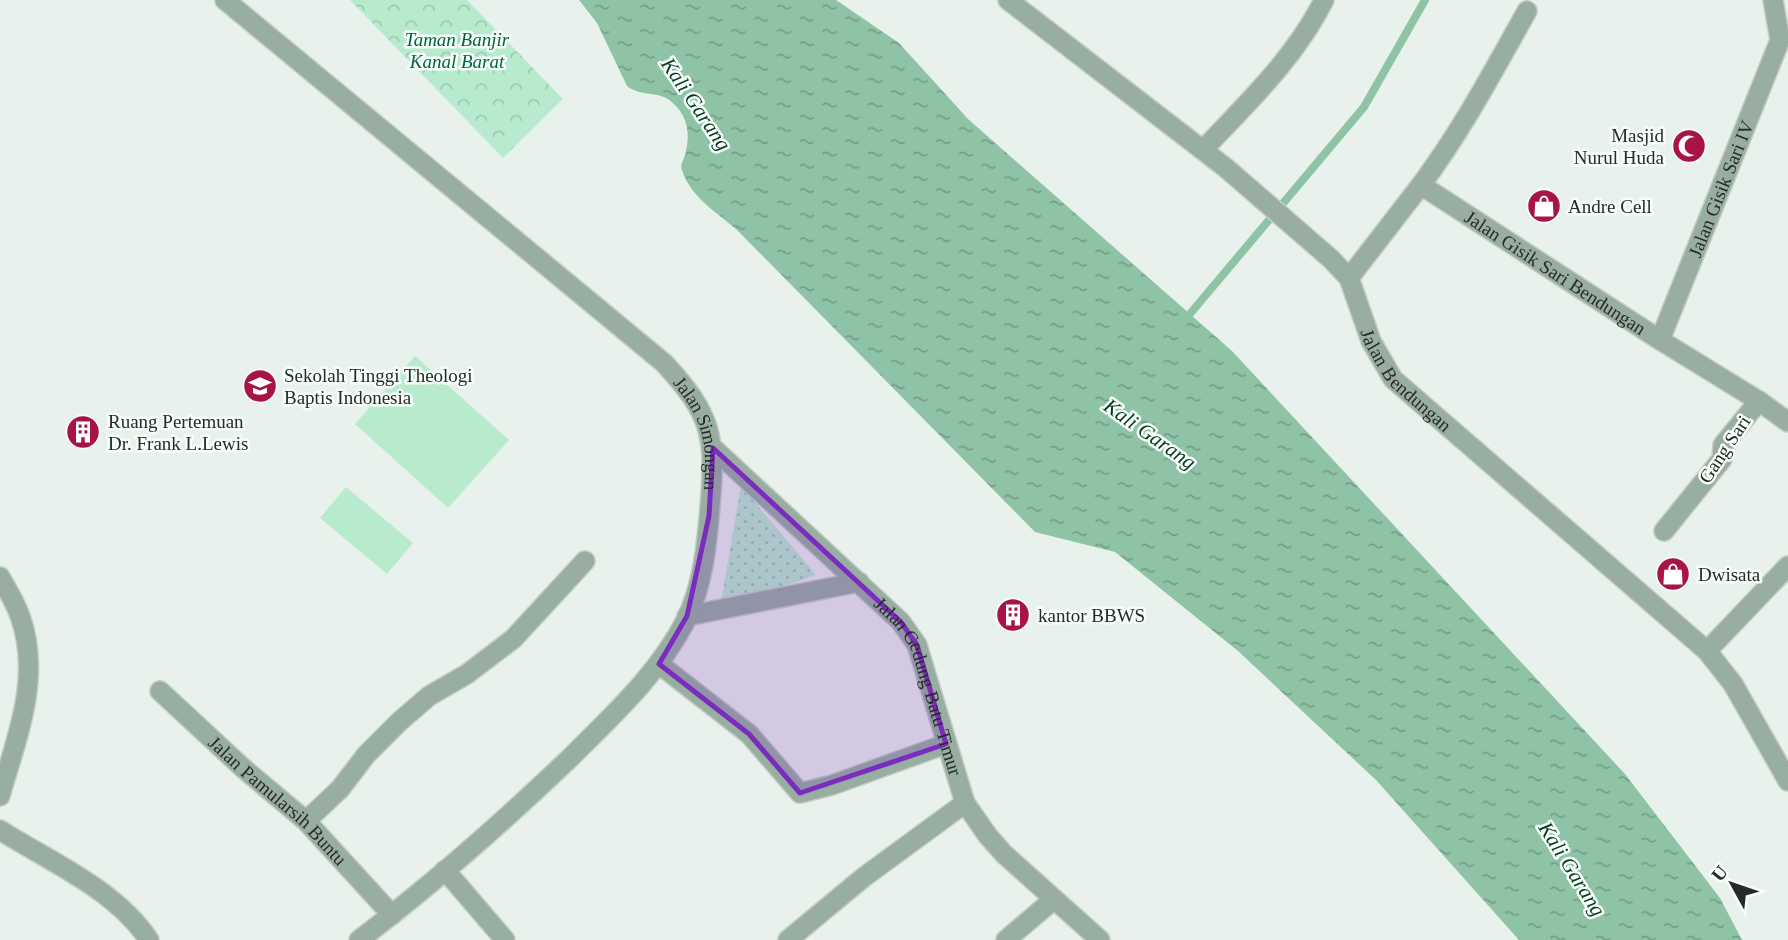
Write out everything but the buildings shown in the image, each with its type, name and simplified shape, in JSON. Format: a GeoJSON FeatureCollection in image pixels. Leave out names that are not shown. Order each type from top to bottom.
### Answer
{"type":"FeatureCollection","features":[{"type":"Feature","properties":{"kind":"street","name":"Jalan Simongan"},"geometry":{"type":"LineString","coordinates":[[225,0],[664,363],[688,389],[701,410],[713,449],[713,476],[699,583],[674,643],[659,664],[631,696],[548,778],[445,870],[359,940]]}},
{"type":"Feature","properties":{"kind":"street","name":"Jalan Bendungan"},"geometry":{"type":"LineString","coordinates":[[1008,0],[1226,168],[1349,278],[1371,341],[1393,379],[1707,651],[1734,684],[1788,781]]}},
{"type":"Feature","properties":{"kind":"street"},"geometry":{"type":"LineString","coordinates":[[1203,150],[1282,65],[1315,19],[1324,0]]}},
{"type":"Feature","properties":{"kind":"street"},"geometry":{"type":"LineString","coordinates":[[1773,0],[1784,41]]}},
{"type":"Feature","properties":{"kind":"street"},"geometry":{"type":"LineString","coordinates":[[1349,278],[1448,148],[1474,107],[1527,10]]}},
{"type":"Feature","properties":{"kind":"street","name":"Jalan Gisik Sari IV"},"geometry":{"type":"LineString","coordinates":[[1660,340],[1784,41]]}},
{"type":"Feature","properties":{"kind":"street","name":"Jalan Gisik Sari Bendungan"},"geometry":{"type":"LineString","coordinates":[[1421,185],[1788,422]]}},
{"type":"Feature","properties":{"kind":"street","name":"Gang Sari"},"geometry":{"type":"LineString","coordinates":[[1664,531],[1722,459],[1723,445],[1759,401]]}},
{"type":"Feature","properties":{"kind":"street","name":"Jalan Gedung Batu Timur"},"geometry":{"type":"LineString","coordinates":[[713,449],[901,622],[917,645],[965,803],[988,836],[1100,940]]}},
{"type":"Feature","properties":{"kind":"street"},"geometry":{"type":"LineString","coordinates":[[306,821],[340,789],[366,755],[399,722],[429,696],[467,674],[513,639],[585,561]]}},
{"type":"Feature","properties":{"kind":"street"},"geometry":{"type":"LineString","coordinates":[[1707,651],[1788,566]]}},
{"type":"Feature","properties":{"kind":"street"},"geometry":{"type":"LineString","coordinates":[[0,577],[20,615],[28,648],[30,676],[27,705],[0,796]]}},
{"type":"Feature","properties":{"kind":"street"},"geometry":{"type":"LineString","coordinates":[[687,616],[859,582]]}},
{"type":"Feature","properties":{"kind":"street"},"geometry":{"type":"LineString","coordinates":[[659,664],[749,734],[800,793],[832,785],[946,744]]}},
{"type":"Feature","properties":{"kind":"street","name":"Jalan Pamularsih Buntu"},"geometry":{"type":"LineString","coordinates":[[160,691],[243,768],[306,821],[392,915]]}},
{"type":"Feature","properties":{"kind":"street"},"geometry":{"type":"LineString","coordinates":[[788,940],[873,870],[965,803]]}},
{"type":"Feature","properties":{"kind":"street"},"geometry":{"type":"LineString","coordinates":[[0,830],[107,898],[128,914],[149,940]]}},
{"type":"Feature","properties":{"kind":"street"},"geometry":{"type":"LineString","coordinates":[[445,870],[505,940]]}},
{"type":"Feature","properties":{"kind":"street"},"geometry":{"type":"LineString","coordinates":[[1006,940],[1054,900]]}},
{"type":"Feature","properties":{"kind":"highlighted area"},"geometry":{"type":"Polygon","coordinates":[[[713,448],[901,622],[917,645],[946,744],[800,793],[749,734],[659,664],[687,616],[709,516],[713,448]]]}},
{"type":"Feature","properties":{"kind":"green space","name":"Taman Banjir Kanal Barat"},"geometry":{"type":"Polygon","coordinates":[[[350,0],[467,0],[563,99],[503,158],[350,0]]]}},
{"type":"Feature","properties":{"kind":"green space"},"geometry":{"type":"Polygon","coordinates":[[[415,356],[509,440],[448,508],[355,424],[415,356]]]}},
{"type":"Feature","properties":{"kind":"green space"},"geometry":{"type":"Polygon","coordinates":[[[741,486],[816,575],[720,608],[741,486]]]}},
{"type":"Feature","properties":{"kind":"green space"},"geometry":{"type":"Polygon","coordinates":[[[346,487],[413,543],[387,574],[320,518],[346,487]]]}},
{"type":"Feature","properties":{"kind":"water","name":"Kali Garang"},"geometry":{"type":"Polygon","coordinates":[[[579,0],[836,0],[899,43],[968,119],[1232,351],[1625,774],[1720,898],[1742,940],[1519,940],[1376,780],[1238,651],[1115,552],[1035,532],[736,229],[705,203],[691,188],[681,168],[688,135],[680,110],[663,97],[639,92],[627,86],[597,23],[579,0]]]}},
{"type":"Feature","properties":{"kind":"waterway"},"geometry":{"type":"LineString","coordinates":[[1184,321],[1364,107],[1425,0]]}},
{"type":"Feature","properties":{"kind":"place","name":"Masjid Nurul Huda"},"geometry":{"type":"Point","coordinates":[1689,146]}},
{"type":"Feature","properties":{"kind":"place","name":"Andre Cell"},"geometry":{"type":"Point","coordinates":[1544,206]}},
{"type":"Feature","properties":{"kind":"place","name":"Sekolah Tinggi Theologi Baptis Indonesia"},"geometry":{"type":"Point","coordinates":[260,386]}},
{"type":"Feature","properties":{"kind":"place","name":"Ruang Pertemuan Dr. Frank L.Lewis"},"geometry":{"type":"Point","coordinates":[83,432]}},
{"type":"Feature","properties":{"kind":"place","name":"Dwisata"},"geometry":{"type":"Point","coordinates":[1673,574]}},
{"type":"Feature","properties":{"kind":"place","name":"kantor BBWS"},"geometry":{"type":"Point","coordinates":[1013,615]}}]}
